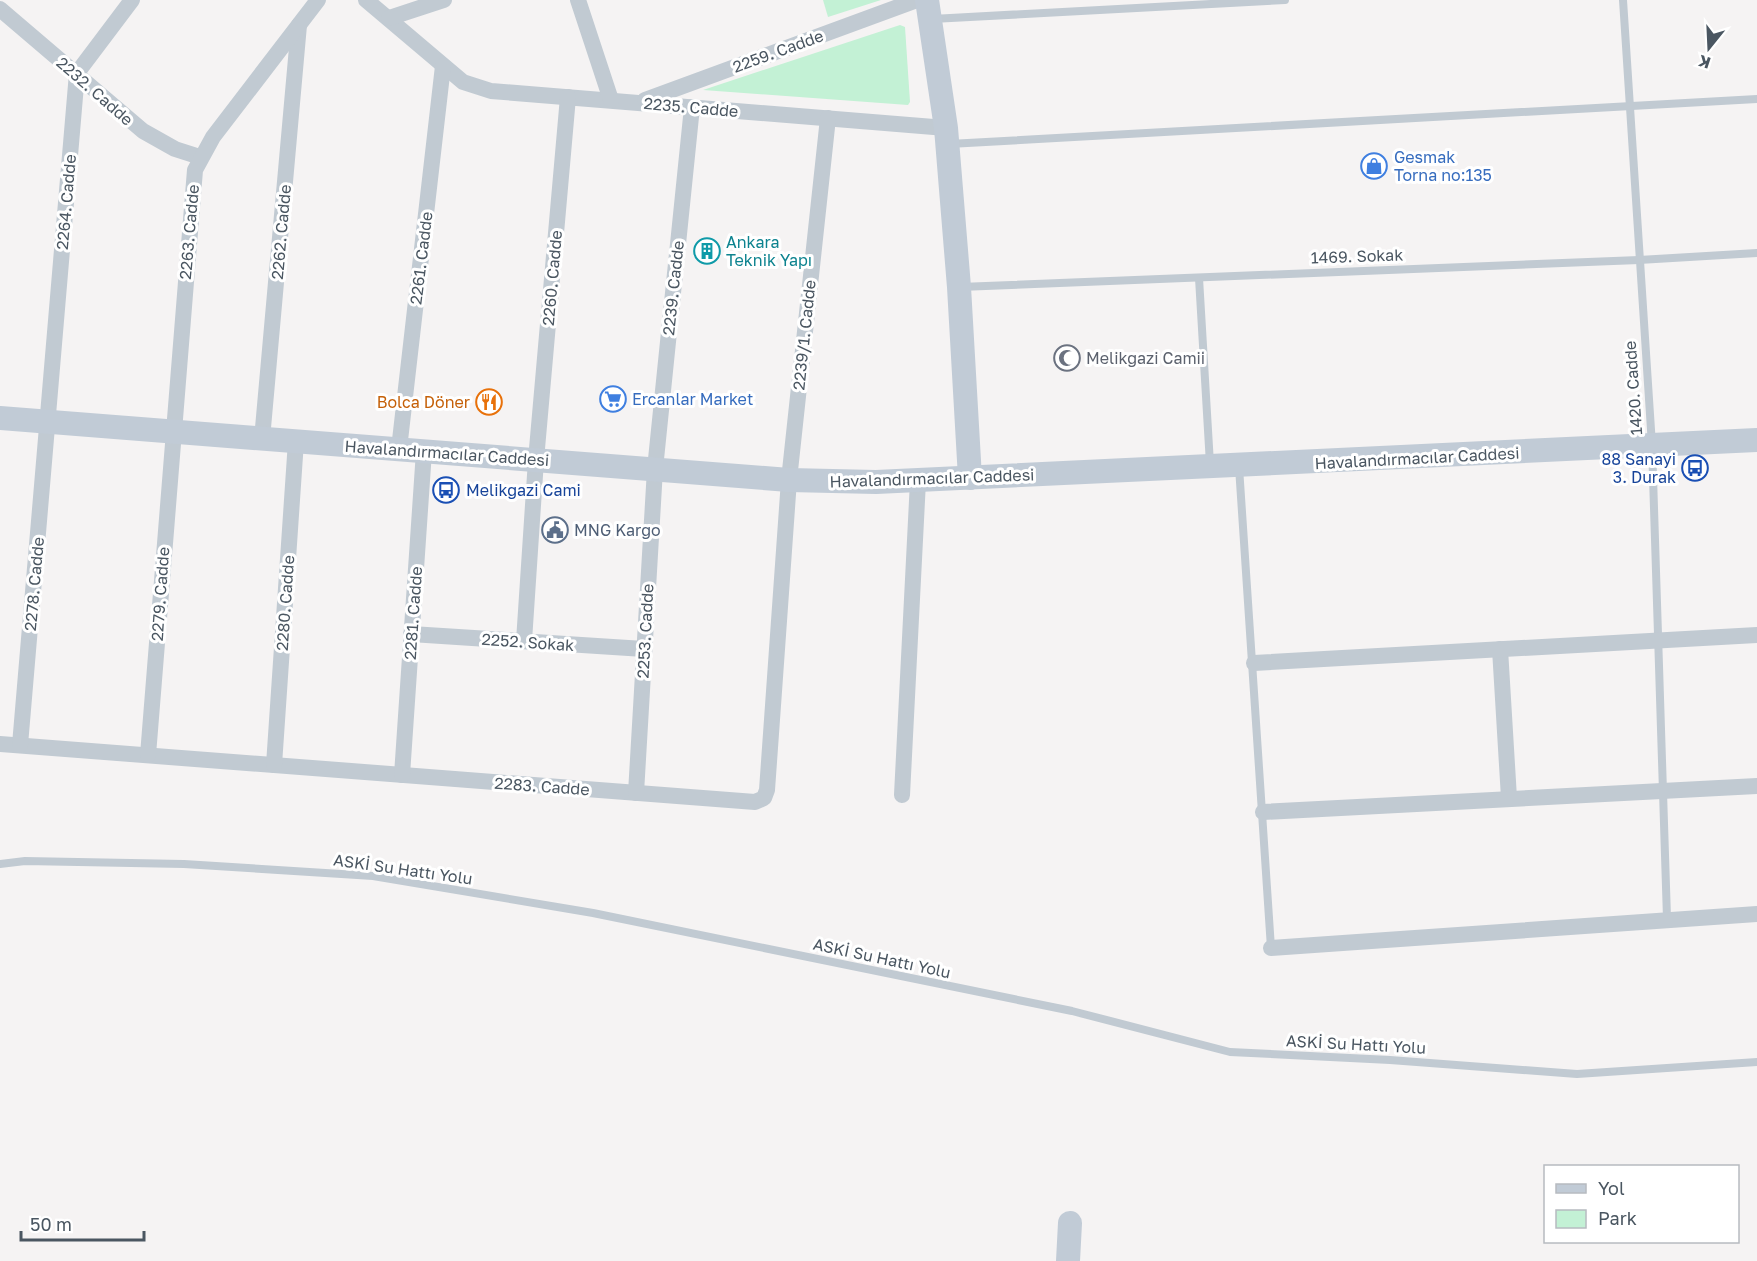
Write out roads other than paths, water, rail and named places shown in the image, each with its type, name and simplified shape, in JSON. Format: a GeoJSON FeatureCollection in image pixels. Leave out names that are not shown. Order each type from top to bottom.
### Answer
{"type":"FeatureCollection","features":[{"type":"Feature","properties":{"kind":"street"},"geometry":{"type":"LineString","coordinates":[[77,74],[132,0]]}},
{"type":"Feature","properties":{"kind":"street","name":"2263. Cadde"},"geometry":{"type":"LineString","coordinates":[[173,432],[192,190],[200,157],[318,0]]}},
{"type":"Feature","properties":{"kind":"street","name":"2235. Cadde"},"geometry":{"type":"LineString","coordinates":[[366,0],[463,82],[491,91],[828,118],[946,136]]}},
{"type":"Feature","properties":{"kind":"street"},"geometry":{"type":"LineString","coordinates":[[388,18],[444,0]]}},
{"type":"Feature","properties":{"kind":"street"},"geometry":{"type":"LineString","coordinates":[[578,0],[611,100]]}},
{"type":"Feature","properties":{"kind":"street"},"geometry":{"type":"LineString","coordinates":[[925,6],[946,136],[959,287],[970,478]]}},
{"type":"Feature","properties":{"kind":"street","name":"2259. Cadde"},"geometry":{"type":"LineString","coordinates":[[639,102],[925,6]]}},
{"type":"Feature","properties":{"kind":"street","name":"2232. Cadde"},"geometry":{"type":"LineString","coordinates":[[0,9],[142,132],[175,149],[200,157]]}},
{"type":"Feature","properties":{"kind":"street","name":"2262. Cadde"},"geometry":{"type":"LineString","coordinates":[[262,439],[299,24]]}},
{"type":"Feature","properties":{"kind":"street","name":"2261. Cadde"},"geometry":{"type":"LineString","coordinates":[[399,449],[442,66]]}},
{"type":"Feature","properties":{"kind":"street","name":"2264. Cadde"},"geometry":{"type":"LineString","coordinates":[[48,422],[77,74]]}},
{"type":"Feature","properties":{"kind":"street","name":"2260. Cadde"},"geometry":{"type":"LineString","coordinates":[[524,641],[568,97]]}},
{"type":"Feature","properties":{"kind":"street","name":"2239. Cadde"},"geometry":{"type":"LineString","coordinates":[[655,469],[692,107]]}},
{"type":"Feature","properties":{"kind":"street","name":"2239/1. Cadde"},"geometry":{"type":"LineString","coordinates":[[789,480],[828,118]]}},
{"type":"Feature","properties":{"kind":"street","name":"Havalandırmacılar Caddesi"},"geometry":{"type":"LineString","coordinates":[[0,418],[789,480],[918,481],[1757,440]]}},
{"type":"Feature","properties":{"kind":"street","name":"2278. Cadde"},"geometry":{"type":"LineString","coordinates":[[20,745],[48,422]]}},
{"type":"Feature","properties":{"kind":"street","name":"2279. Cadde"},"geometry":{"type":"LineString","coordinates":[[148,755],[173,432]]}},
{"type":"Feature","properties":{"kind":"street","name":"2280. Cadde"},"geometry":{"type":"LineString","coordinates":[[274,765],[296,441]]}},
{"type":"Feature","properties":{"kind":"street","name":"2281. Cadde"},"geometry":{"type":"LineString","coordinates":[[402,775],[424,451]]}},
{"type":"Feature","properties":{"kind":"street","name":"2253. Cadde"},"geometry":{"type":"LineString","coordinates":[[636,793],[655,469]]}},
{"type":"Feature","properties":{"kind":"street","name":"2283. Cadde"},"geometry":{"type":"LineString","coordinates":[[0,744],[755,802],[766,795],[789,480]]}},
{"type":"Feature","properties":{"kind":"street"},"geometry":{"type":"LineString","coordinates":[[902,795],[918,481]]}},
{"type":"Feature","properties":{"kind":"street","name":"2252. Sokak"},"geometry":{"type":"LineString","coordinates":[[411,634],[644,649]]}},
{"type":"Feature","properties":{"kind":"street"},"geometry":{"type":"LineString","coordinates":[[1254,663],[1757,635]]}},
{"type":"Feature","properties":{"kind":"street"},"geometry":{"type":"LineString","coordinates":[[1500,649],[1509,798]]}},
{"type":"Feature","properties":{"kind":"street"},"geometry":{"type":"LineString","coordinates":[[1263,812],[1757,786]]}},
{"type":"Feature","properties":{"kind":"street"},"geometry":{"type":"LineString","coordinates":[[1271,948],[1667,918],[1757,914]]}},
{"type":"Feature","properties":{"kind":"street"},"geometry":{"type":"LineString","coordinates":[[1068,1261],[1070,1223]]}},
{"type":"Feature","properties":{"kind":"lane"},"geometry":{"type":"LineString","coordinates":[[925,6],[1285,0]]}},
{"type":"Feature","properties":{"kind":"lane","name":"1420. Cadde"},"geometry":{"type":"LineString","coordinates":[[1623,0],[1652,446],[1667,918]]}},
{"type":"Feature","properties":{"kind":"lane"},"geometry":{"type":"LineString","coordinates":[[946,136],[1757,99]]}},
{"type":"Feature","properties":{"kind":"lane","name":"1469. Sokak"},"geometry":{"type":"LineString","coordinates":[[959,287],[1640,260],[1757,253]]}},
{"type":"Feature","properties":{"kind":"lane"},"geometry":{"type":"LineString","coordinates":[[1199,278],[1210,467]]}},
{"type":"Feature","properties":{"kind":"lane"},"geometry":{"type":"LineString","coordinates":[[1239,467],[1254,663],[1271,948]]}},
{"type":"Feature","properties":{"kind":"lane","name":"ASKİ Su Hattı Yolu"},"geometry":{"type":"LineString","coordinates":[[0,864],[25,861],[184,864],[373,876],[593,913],[1072,1011],[1230,1052],[1390,1060],[1577,1074],[1757,1062]]}},
{"type":"Feature","properties":{"kind":"place","name":"Gesmak Torna no:135"},"geometry":{"type":"Point","coordinates":[1374,166]}},
{"type":"Feature","properties":{"kind":"place","name":"Ankara Teknik Yapı"},"geometry":{"type":"Point","coordinates":[707,251]}},
{"type":"Feature","properties":{"kind":"place","name":"Melikgazi Camii"},"geometry":{"type":"Point","coordinates":[1067,358]}},
{"type":"Feature","properties":{"kind":"place","name":"Ercanlar Market"},"geometry":{"type":"Point","coordinates":[613,399]}},
{"type":"Feature","properties":{"kind":"place","name":"Bolca Döner"},"geometry":{"type":"Point","coordinates":[489,402]}},
{"type":"Feature","properties":{"kind":"place","name":"88 Sanayi 3. Durak"},"geometry":{"type":"Point","coordinates":[1695,468]}},
{"type":"Feature","properties":{"kind":"place","name":"Melikgazi Cami"},"geometry":{"type":"Point","coordinates":[446,490]}},
{"type":"Feature","properties":{"kind":"place","name":"MNG Kargo"},"geometry":{"type":"Point","coordinates":[555,530]}}]}
